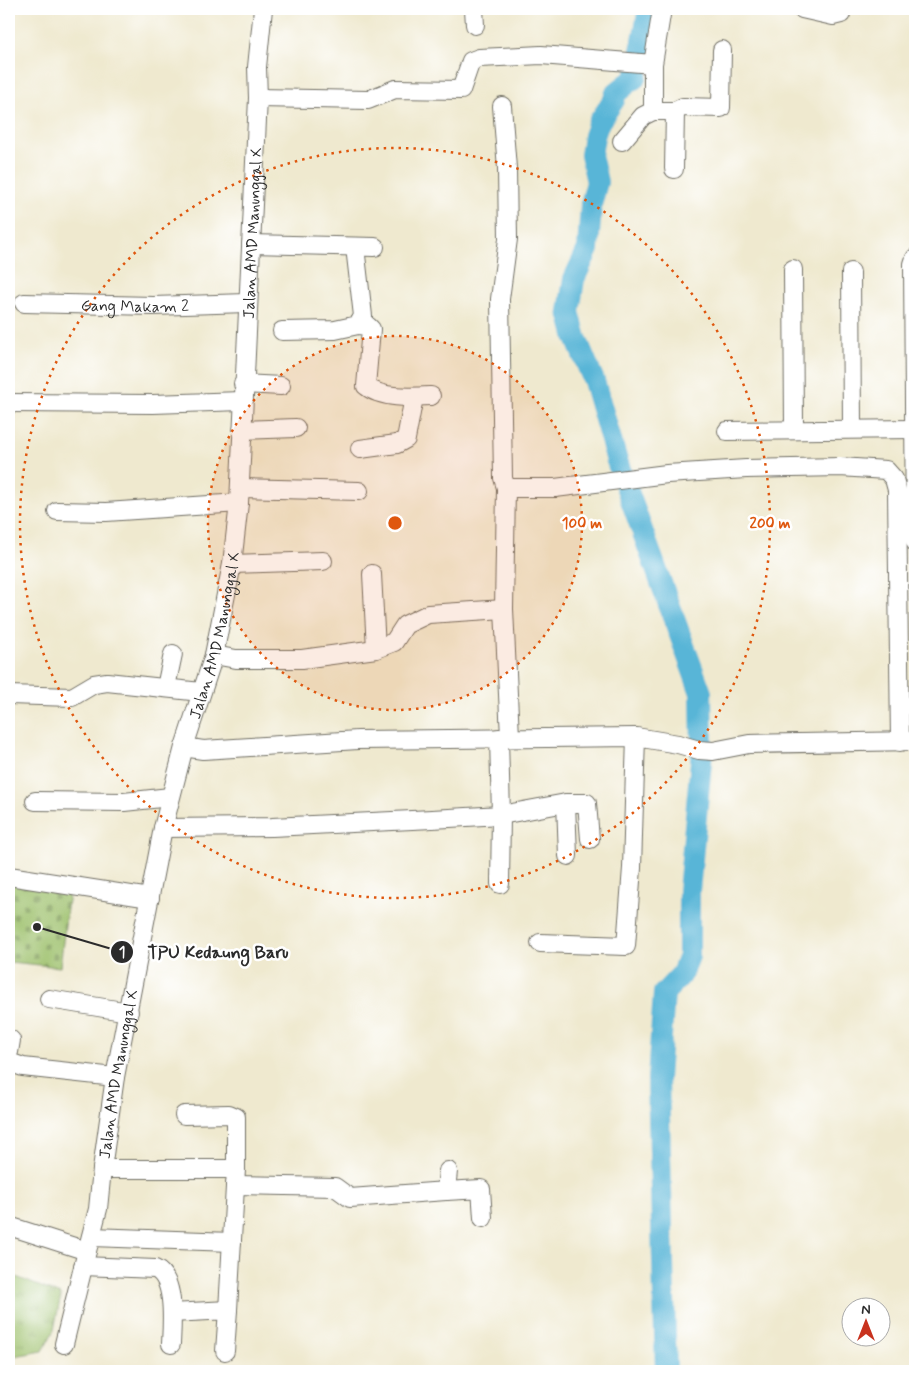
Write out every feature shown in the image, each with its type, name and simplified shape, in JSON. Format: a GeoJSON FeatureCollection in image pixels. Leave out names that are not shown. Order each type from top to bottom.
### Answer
{"type":"FeatureCollection","features":[{"type":"Feature","properties":{"kind":"street","name":"Jalan AMD Manunggal X"},"geometry":{"type":"LineString","coordinates":[[64,1344],[98,1209],[115,1077],[163,828],[184,747],[214,655],[232,564],[239,495],[258,98],[257,68],[262,9]]}},
{"type":"Feature","properties":{"kind":"street"},"geometry":{"type":"LineString","coordinates":[[653,111],[645,63],[662,9]]}},
{"type":"Feature","properties":{"kind":"street"},"geometry":{"type":"LineString","coordinates":[[802,9],[833,16],[841,14],[841,9]]}},
{"type":"Feature","properties":{"kind":"street"},"geometry":{"type":"LineString","coordinates":[[622,141],[643,116],[653,111],[675,110],[683,107],[720,108],[722,50]]}},
{"type":"Feature","properties":{"kind":"street"},"geometry":{"type":"LineString","coordinates":[[258,98],[368,100],[396,89],[461,90],[471,61],[479,58],[541,55],[645,63]]}},
{"type":"Feature","properties":{"kind":"street"},"geometry":{"type":"LineString","coordinates":[[500,884],[504,738],[506,488],[504,483],[500,299],[508,239],[507,168],[502,106]]}},
{"type":"Feature","properties":{"kind":"street"},"geometry":{"type":"LineString","coordinates":[[674,168],[675,110]]}},
{"type":"Feature","properties":{"kind":"street"},"geometry":{"type":"LineString","coordinates":[[251,244],[375,247]]}},
{"type":"Feature","properties":{"kind":"street"},"geometry":{"type":"LineString","coordinates":[[355,247],[362,316],[358,325]]}},
{"type":"Feature","properties":{"kind":"street"},"geometry":{"type":"LineString","coordinates":[[915,258],[913,264],[915,542]]}},
{"type":"Feature","properties":{"kind":"street"},"geometry":{"type":"LineString","coordinates":[[793,269],[794,430]]}},
{"type":"Feature","properties":{"kind":"street"},"geometry":{"type":"LineString","coordinates":[[851,272],[852,429]]}},
{"type":"Feature","properties":{"kind":"street","name":"Gang Makam 2"},"geometry":{"type":"LineString","coordinates":[[24,303],[153,306],[247,303]]}},
{"type":"Feature","properties":{"kind":"street"},"geometry":{"type":"LineString","coordinates":[[282,331],[334,330],[358,325],[368,326],[371,329],[366,386],[373,392],[414,397],[431,396]]}},
{"type":"Feature","properties":{"kind":"street"},"geometry":{"type":"LineString","coordinates":[[9,404],[153,404],[243,393],[281,386]]}},
{"type":"Feature","properties":{"kind":"street"},"geometry":{"type":"LineString","coordinates":[[360,449],[397,444],[406,440],[414,397]]}},
{"type":"Feature","properties":{"kind":"street"},"geometry":{"type":"LineString","coordinates":[[242,430],[296,428]]}},
{"type":"Feature","properties":{"kind":"street"},"geometry":{"type":"LineString","coordinates":[[727,431],[914,429]]}},
{"type":"Feature","properties":{"kind":"street"},"geometry":{"type":"LineString","coordinates":[[184,747],[203,750],[358,740],[636,737],[706,750],[749,744],[907,741],[897,490],[894,479],[886,470],[840,467],[746,470],[638,478],[555,488],[506,488]]}},
{"type":"Feature","properties":{"kind":"street"},"geometry":{"type":"LineString","coordinates":[[57,511],[106,512],[239,495],[359,491]]}},
{"type":"Feature","properties":{"kind":"street"},"geometry":{"type":"LineString","coordinates":[[232,564],[323,561]]}},
{"type":"Feature","properties":{"kind":"street"},"geometry":{"type":"LineString","coordinates":[[372,574],[376,649]]}},
{"type":"Feature","properties":{"kind":"street"},"geometry":{"type":"LineString","coordinates":[[214,655],[236,659],[302,659],[376,649],[394,642],[405,626],[428,614],[504,609]]}},
{"type":"Feature","properties":{"kind":"street"},"geometry":{"type":"LineString","coordinates":[[166,687],[173,654]]}},
{"type":"Feature","properties":{"kind":"street"},"geometry":{"type":"LineString","coordinates":[[9,695],[72,697],[94,684],[107,682],[201,692]]}},
{"type":"Feature","properties":{"kind":"street"},"geometry":{"type":"LineString","coordinates":[[540,943],[626,946],[632,868],[636,737]]}},
{"type":"Feature","properties":{"kind":"street"},"geometry":{"type":"LineString","coordinates":[[35,801],[124,802],[170,797]]}},
{"type":"Feature","properties":{"kind":"street"},"geometry":{"type":"LineString","coordinates":[[163,828],[272,827],[501,815],[566,803],[587,802],[590,838]]}},
{"type":"Feature","properties":{"kind":"street"},"geometry":{"type":"LineString","coordinates":[[566,803],[568,856]]}},
{"type":"Feature","properties":{"kind":"street"},"geometry":{"type":"LineString","coordinates":[[9,876],[150,898]]}},
{"type":"Feature","properties":{"kind":"street"},"geometry":{"type":"LineString","coordinates":[[49,999],[129,1012]]}},
{"type":"Feature","properties":{"kind":"street"},"geometry":{"type":"LineString","coordinates":[[9,1062],[22,1067],[115,1077]]}},
{"type":"Feature","properties":{"kind":"street"},"geometry":{"type":"LineString","coordinates":[[184,1115],[233,1115],[237,1121],[236,1177],[225,1351]]}},
{"type":"Feature","properties":{"kind":"street"},"geometry":{"type":"LineString","coordinates":[[102,1169],[236,1177],[335,1187],[350,1198],[481,1189],[483,1218]]}},
{"type":"Feature","properties":{"kind":"street"},"geometry":{"type":"LineString","coordinates":[[446,1191],[448,1171]]}},
{"type":"Feature","properties":{"kind":"street"},"geometry":{"type":"LineString","coordinates":[[9,1226],[87,1252],[164,1273],[168,1280],[172,1313],[171,1344]]}},
{"type":"Feature","properties":{"kind":"street"},"geometry":{"type":"LineString","coordinates":[[87,1252],[232,1242]]}},
{"type":"Feature","properties":{"kind":"street"},"geometry":{"type":"LineString","coordinates":[[172,1313],[228,1310]]}},
{"type":"Feature","properties":{"kind":"green space"},"geometry":{"type":"Polygon","coordinates":[[[9,884],[69,892],[60,967],[9,962],[9,884]]]}},
{"type":"Feature","properties":{"kind":"green space"},"geometry":{"type":"Polygon","coordinates":[[[9,1274],[61,1295],[54,1330],[43,1351],[9,1357],[9,1274]]]}},
{"type":"Feature","properties":{"kind":"waterway"},"geometry":{"type":"LineString","coordinates":[[649,9],[636,77],[616,93],[614,100],[599,122],[594,136],[591,155],[597,182],[591,205],[588,249],[574,279],[569,312],[576,338],[594,381],[617,461],[701,693],[702,751],[689,891],[689,956],[682,974],[664,993],[658,1079],[666,1371]]}},
{"type":"Feature","properties":{"kind":"place","name":"TPU Kedaung Baru"},"geometry":{"type":"Point","coordinates":[37,927]}}]}
